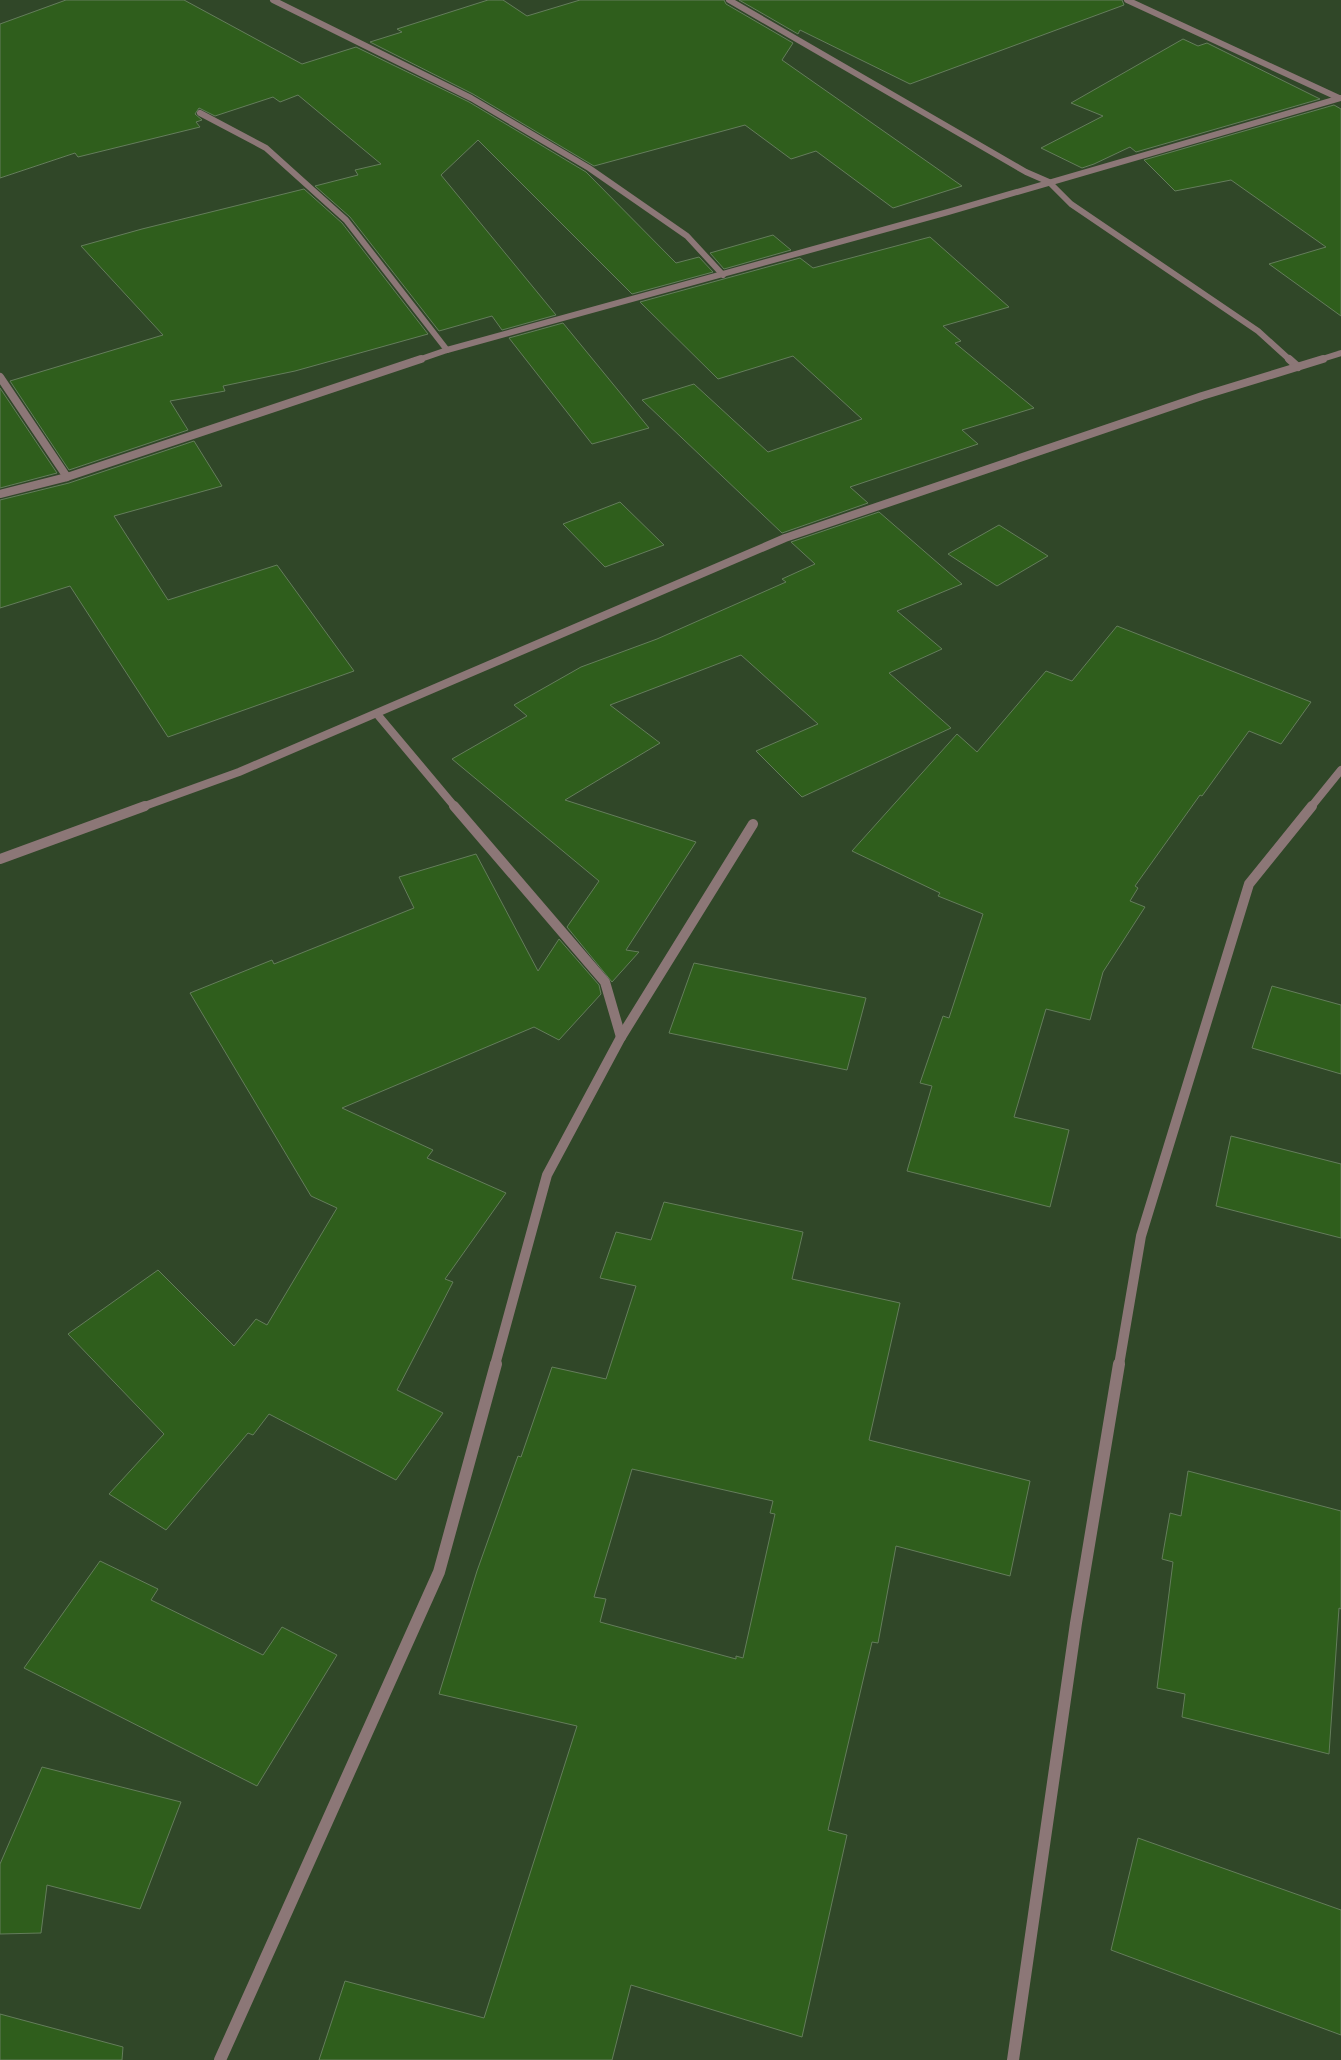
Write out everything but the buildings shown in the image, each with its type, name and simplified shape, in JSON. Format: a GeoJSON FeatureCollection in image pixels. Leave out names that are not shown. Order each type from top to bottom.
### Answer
{"type":"FeatureCollection","features":[{"type":"Feature","properties":{"kind":"street"},"geometry":{"type":"LineString","coordinates":[[274,0],[471,98],[589,168],[687,236],[723,275]]}},
{"type":"Feature","properties":{"kind":"street"},"geometry":{"type":"LineString","coordinates":[[729,0],[1026,172],[1049,182],[1071,204],[1258,331],[1298,367]]}},
{"type":"Feature","properties":{"kind":"street"},"geometry":{"type":"LineString","coordinates":[[1128,0],[1340,98]]}},
{"type":"Feature","properties":{"kind":"street"},"geometry":{"type":"LineString","coordinates":[[0,494],[67,477],[447,350],[686,283],[723,275],[1340,98]]}},
{"type":"Feature","properties":{"kind":"street"},"geometry":{"type":"LineString","coordinates":[[200,113],[266,148],[346,220],[447,350]]}},
{"type":"Feature","properties":{"kind":"street"},"geometry":{"type":"LineString","coordinates":[[0,859],[239,772],[785,538],[1184,402],[1341,352]]}},
{"type":"Feature","properties":{"kind":"street"},"geometry":{"type":"LineString","coordinates":[[0,377],[67,477]]}},
{"type":"Feature","properties":{"kind":"street"},"geometry":{"type":"LineString","coordinates":[[377,714],[507,870],[606,982],[621,1037]]}},
{"type":"Feature","properties":{"kind":"street"},"geometry":{"type":"LineString","coordinates":[[1013,2060],[1076,1623],[1141,1236],[1248,884],[1341,770]]}},
{"type":"Feature","properties":{"kind":"street"},"geometry":{"type":"LineString","coordinates":[[220,2060],[439,1572],[547,1176],[621,1037],[753,824]]}}]}
